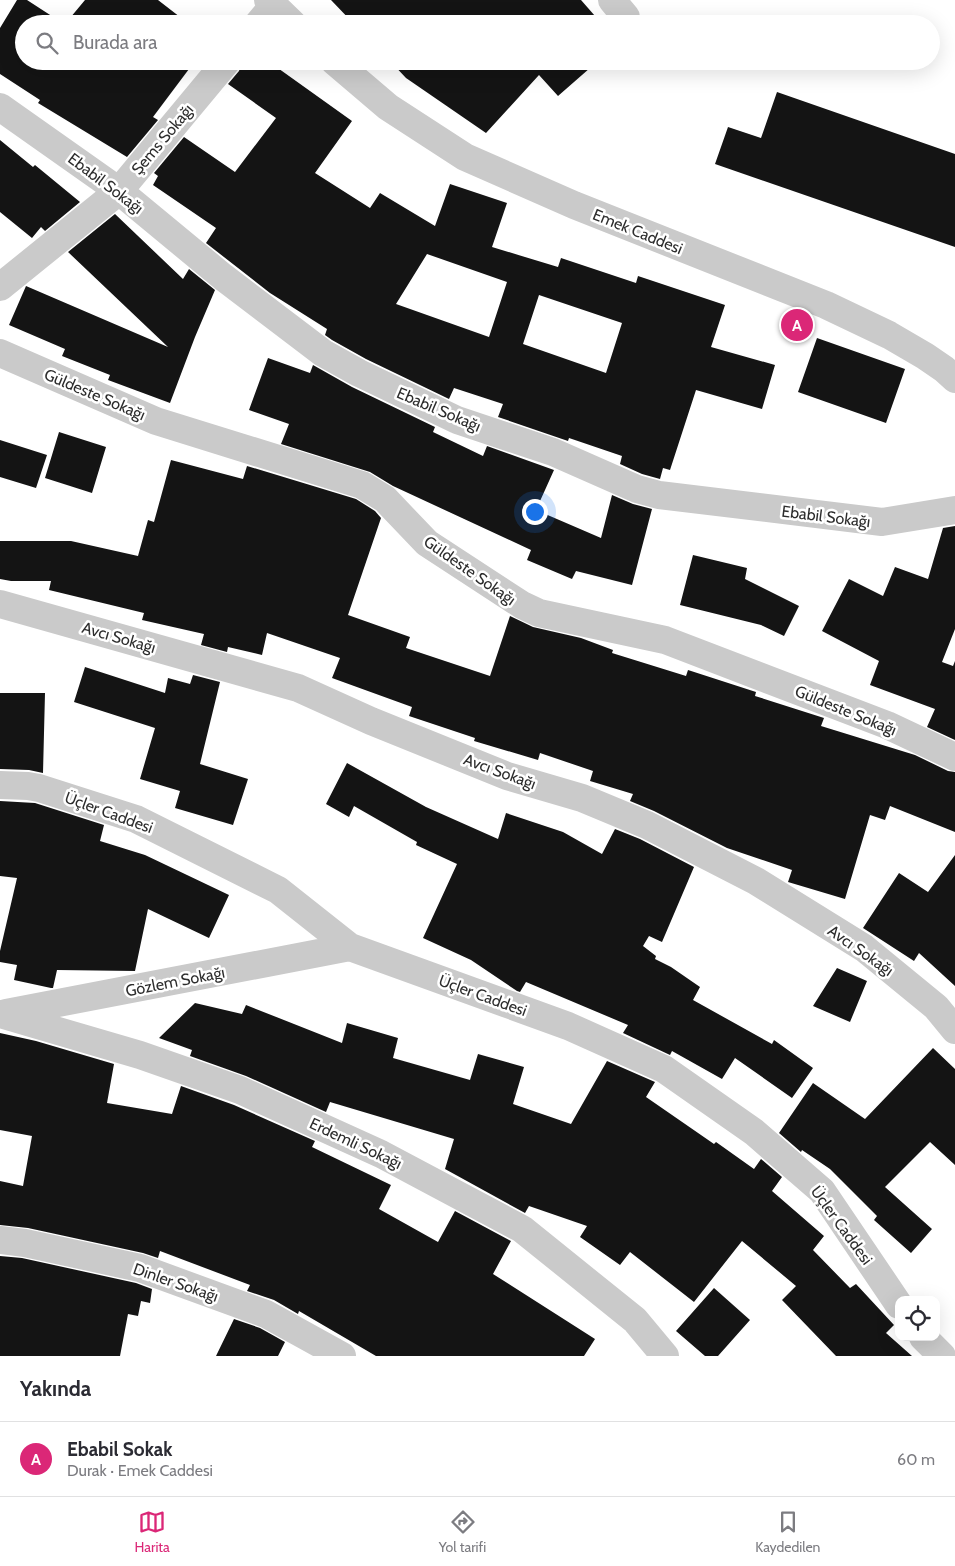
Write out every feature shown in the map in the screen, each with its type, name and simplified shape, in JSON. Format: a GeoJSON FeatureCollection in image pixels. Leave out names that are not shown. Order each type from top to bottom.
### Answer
{"type":"FeatureCollection","features":[{"type":"Feature","properties":{"kind":"street","name":"Şems Sokağı"},"geometry":{"type":"LineString","coordinates":[[0,287],[119,191],[220,70]]}},
{"type":"Feature","properties":{"kind":"street","name":"Emek Caddesi"},"geometry":{"type":"LineString","coordinates":[[345,70],[388,107],[465,157],[574,205],[826,305],[889,335],[925,356],[955,379]]}},
{"type":"Feature","properties":{"kind":"street","name":"Ebabil Sokağı"},"geometry":{"type":"LineString","coordinates":[[0,107],[119,191],[230,282],[323,353],[359,374],[457,420],[553,452],[637,489],[659,495],[882,522],[955,510]]}},
{"type":"Feature","properties":{"kind":"street","name":"Güldeste Sokağı"},"geometry":{"type":"LineString","coordinates":[[0,353],[156,420],[362,485],[385,499],[427,542],[522,605],[539,612],[665,640],[887,725],[955,757]]}},
{"type":"Feature","properties":{"kind":"street","name":"Avcı Sokağı"},"geometry":{"type":"LineString","coordinates":[[0,604],[298,688],[371,721],[507,776],[582,798],[648,825],[756,881],[864,948],[936,1007],[955,1030]]}},
{"type":"Feature","properties":{"kind":"street","name":"Üçler Caddesi"},"geometry":{"type":"LineString","coordinates":[[0,785],[39,788],[136,818],[278,890],[350,947],[568,1026],[664,1069],[754,1132],[822,1191],[895,1299]]}},
{"type":"Feature","properties":{"kind":"street","name":"Gözlem Sokağı"},"geometry":{"type":"LineString","coordinates":[[0,1014],[350,947]]}},
{"type":"Feature","properties":{"kind":"street","name":"Erdemli Sokağı"},"geometry":{"type":"LineString","coordinates":[[0,1014],[140,1055],[240,1090],[381,1154],[522,1229],[634,1320],[665,1356]]}},
{"type":"Feature","properties":{"kind":"street","name":"Dinler Sokağı"},"geometry":{"type":"LineString","coordinates":[[0,1240],[25,1243],[140,1268],[266,1314],[342,1356]]}},
{"type":"Feature","properties":{"kind":"street"},"geometry":{"type":"LineString","coordinates":[[927,1341],[942,1356]]}},
{"type":"Feature","properties":{"kind":"building"},"geometry":{"type":"Polygon","coordinates":[[[17,0],[27,0],[50,15],[15,15],[15,70],[188,70],[153,117],[158,120],[127,157],[38,103],[40,100],[0,74],[0,28],[17,0]]]}},
{"type":"Feature","properties":{"kind":"building"},"geometry":{"type":"Polygon","coordinates":[[[85,0],[158,0],[177,15],[72,15],[85,0]]]}},
{"type":"Feature","properties":{"kind":"building"},"geometry":{"type":"Polygon","coordinates":[[[331,0],[581,0],[594,15],[345,15],[331,0]]]}},
{"type":"Feature","properties":{"kind":"building"},"geometry":{"type":"Polygon","coordinates":[[[239,70],[281,70],[352,121],[315,173],[370,208],[380,193],[435,226],[450,184],[507,203],[492,247],[558,267],[561,258],[636,283],[638,276],[725,305],[711,347],[775,365],[762,409],[696,390],[670,470],[663,468],[660,479],[642,474],[620,464],[622,456],[569,438],[568,441],[498,417],[503,404],[454,388],[449,399],[366,359],[332,340],[325,335],[327,329],[270,293],[206,243],[216,228],[153,185],[158,176],[154,173],[184,137],[235,172],[276,118],[228,84],[239,70]],[[427,254],[396,304],[489,337],[507,282],[427,254]],[[539,295],[523,344],[606,373],[622,323],[539,295]]]}},
{"type":"Feature","properties":{"kind":"building"},"geometry":{"type":"Polygon","coordinates":[[[398,70],[588,70],[558,96],[539,75],[486,133],[406,78],[398,70]]]}},
{"type":"Feature","properties":{"kind":"building"},"geometry":{"type":"Polygon","coordinates":[[[777,92],[955,154],[955,247],[715,164],[728,127],[761,138],[777,92]]]}},
{"type":"Feature","properties":{"kind":"building"},"geometry":{"type":"Polygon","coordinates":[[[0,140],[33,167],[35,165],[80,202],[45,231],[41,227],[32,238],[0,212],[0,140]]]}},
{"type":"Feature","properties":{"kind":"building"},"geometry":{"type":"Polygon","coordinates":[[[115,214],[183,279],[189,269],[215,290],[170,403],[108,380],[110,375],[62,356],[65,349],[9,325],[26,286],[168,347],[68,252],[115,214]]]}},
{"type":"Feature","properties":{"kind":"building"},"geometry":{"type":"Polygon","coordinates":[[[817,338],[905,369],[886,423],[798,392],[817,338]]]}},
{"type":"Feature","properties":{"kind":"building"},"geometry":{"type":"Polygon","coordinates":[[[268,358],[310,373],[313,365],[352,387],[435,427],[433,432],[483,456],[487,446],[554,470],[536,510],[601,538],[612,495],[633,504],[652,509],[632,585],[576,571],[572,579],[527,560],[531,550],[393,486],[370,472],[281,444],[289,424],[249,410],[268,358]]]}},
{"type":"Feature","properties":{"kind":"building"},"geometry":{"type":"Polygon","coordinates":[[[59,432],[106,447],[92,493],[45,478],[59,432]]]}},
{"type":"Feature","properties":{"kind":"building"},"geometry":{"type":"Polygon","coordinates":[[[0,440],[47,455],[36,488],[0,477],[0,440]]]}},
{"type":"Feature","properties":{"kind":"building"},"geometry":{"type":"Polygon","coordinates":[[[171,460],[243,479],[247,466],[356,499],[375,511],[381,518],[348,615],[410,637],[406,648],[490,676],[510,616],[533,627],[581,638],[613,650],[612,653],[686,676],[688,670],[756,692],[755,696],[824,718],[821,726],[915,755],[948,771],[955,772],[955,832],[890,806],[885,820],[870,815],[845,899],[788,882],[792,870],[727,848],[630,801],[633,794],[590,781],[593,771],[540,753],[538,760],[474,741],[475,738],[409,716],[412,707],[332,678],[340,658],[267,633],[262,655],[228,647],[227,652],[201,645],[204,634],[142,620],[144,613],[49,590],[51,581],[11,581],[0,579],[0,541],[71,541],[138,556],[148,520],[154,522],[171,460]]]}},
{"type":"Feature","properties":{"kind":"building"},"geometry":{"type":"Polygon","coordinates":[[[955,526],[955,629],[942,662],[953,666],[955,661],[955,740],[927,727],[935,709],[870,685],[879,661],[822,631],[849,579],[883,596],[895,567],[928,579],[943,528],[955,526]]]}},
{"type":"Feature","properties":{"kind":"building"},"geometry":{"type":"Polygon","coordinates":[[[693,555],[747,568],[745,579],[799,606],[784,636],[761,625],[680,605],[693,555]]]}},
{"type":"Feature","properties":{"kind":"building"},"geometry":{"type":"Polygon","coordinates":[[[85,667],[165,693],[168,678],[190,684],[193,675],[220,682],[200,764],[248,779],[233,825],[175,808],[180,791],[140,779],[155,728],[74,702],[85,667]]]}},
{"type":"Feature","properties":{"kind":"building"},"geometry":{"type":"Polygon","coordinates":[[[0,693],[45,693],[43,773],[29,770],[0,769],[0,693]]]}},
{"type":"Feature","properties":{"kind":"building"},"geometry":{"type":"Polygon","coordinates":[[[347,763],[426,807],[498,839],[506,813],[563,832],[602,854],[615,829],[640,839],[694,867],[662,942],[649,936],[643,946],[656,956],[655,959],[671,967],[700,987],[693,1000],[772,1044],[774,1040],[813,1068],[792,1098],[735,1058],[722,1079],[672,1051],[670,1055],[623,1033],[628,1025],[526,982],[520,992],[517,991],[471,960],[423,938],[457,864],[416,845],[417,842],[354,806],[349,817],[326,804],[347,763]]]}},
{"type":"Feature","properties":{"kind":"building"},"geometry":{"type":"Polygon","coordinates":[[[0,801],[35,803],[104,825],[100,841],[145,855],[229,895],[209,938],[148,909],[135,971],[57,970],[53,988],[14,980],[17,965],[0,962],[0,951],[17,878],[0,876],[0,801]]]}},
{"type":"Feature","properties":{"kind":"building"},"geometry":{"type":"Polygon","coordinates":[[[955,855],[955,986],[919,953],[914,961],[863,928],[899,873],[928,892],[955,855]]]}},
{"type":"Feature","properties":{"kind":"building"},"geometry":{"type":"Polygon","coordinates":[[[837,968],[867,981],[850,1022],[813,1006],[837,968]]]}},
{"type":"Feature","properties":{"kind":"building"},"geometry":{"type":"Polygon","coordinates":[[[195,1003],[242,1014],[246,1005],[342,1043],[347,1023],[398,1038],[393,1058],[470,1080],[478,1054],[524,1067],[513,1104],[571,1124],[607,1061],[655,1082],[646,1097],[714,1144],[716,1142],[754,1169],[761,1159],[782,1177],[772,1191],[824,1236],[813,1250],[850,1288],[856,1284],[894,1325],[886,1333],[912,1356],[836,1356],[782,1300],[796,1286],[742,1241],[694,1302],[630,1252],[620,1265],[580,1237],[587,1226],[529,1206],[525,1213],[445,1169],[454,1139],[330,1102],[326,1112],[246,1076],[190,1056],[192,1050],[159,1038],[195,1003]]]}},
{"type":"Feature","properties":{"kind":"building"},"geometry":{"type":"Polygon","coordinates":[[[0,1033],[36,1041],[114,1064],[107,1103],[172,1114],[181,1086],[234,1105],[315,1141],[312,1147],[391,1185],[379,1209],[438,1242],[455,1211],[511,1241],[493,1274],[595,1339],[584,1356],[376,1356],[299,1311],[298,1314],[274,1300],[247,1291],[250,1285],[160,1251],[158,1258],[28,1228],[0,1225],[0,1181],[23,1186],[32,1136],[0,1130],[0,1033]]]}},
{"type":"Feature","properties":{"kind":"building"},"geometry":{"type":"Polygon","coordinates":[[[933,1048],[955,1069],[955,1165],[930,1142],[885,1187],[932,1229],[911,1253],[874,1220],[877,1216],[830,1169],[802,1150],[801,1152],[779,1133],[813,1083],[865,1119],[933,1048]]]}},
{"type":"Feature","properties":{"kind":"building"},"geometry":{"type":"Polygon","coordinates":[[[0,1256],[22,1258],[136,1283],[152,1289],[150,1303],[141,1301],[138,1316],[128,1314],[120,1356],[0,1356],[0,1256]]]}},
{"type":"Feature","properties":{"kind":"building"},"geometry":{"type":"Polygon","coordinates":[[[714,1288],[750,1320],[718,1356],[705,1356],[676,1331],[714,1288]]]}},
{"type":"Feature","properties":{"kind":"building"},"geometry":{"type":"Polygon","coordinates":[[[234,1319],[260,1328],[285,1342],[278,1356],[216,1356],[234,1319]]]}},
{"type":"Feature","properties":{"kind":"place","name":"Ebabil Sokak"},"geometry":{"type":"Point","coordinates":[797,325]}}]}
